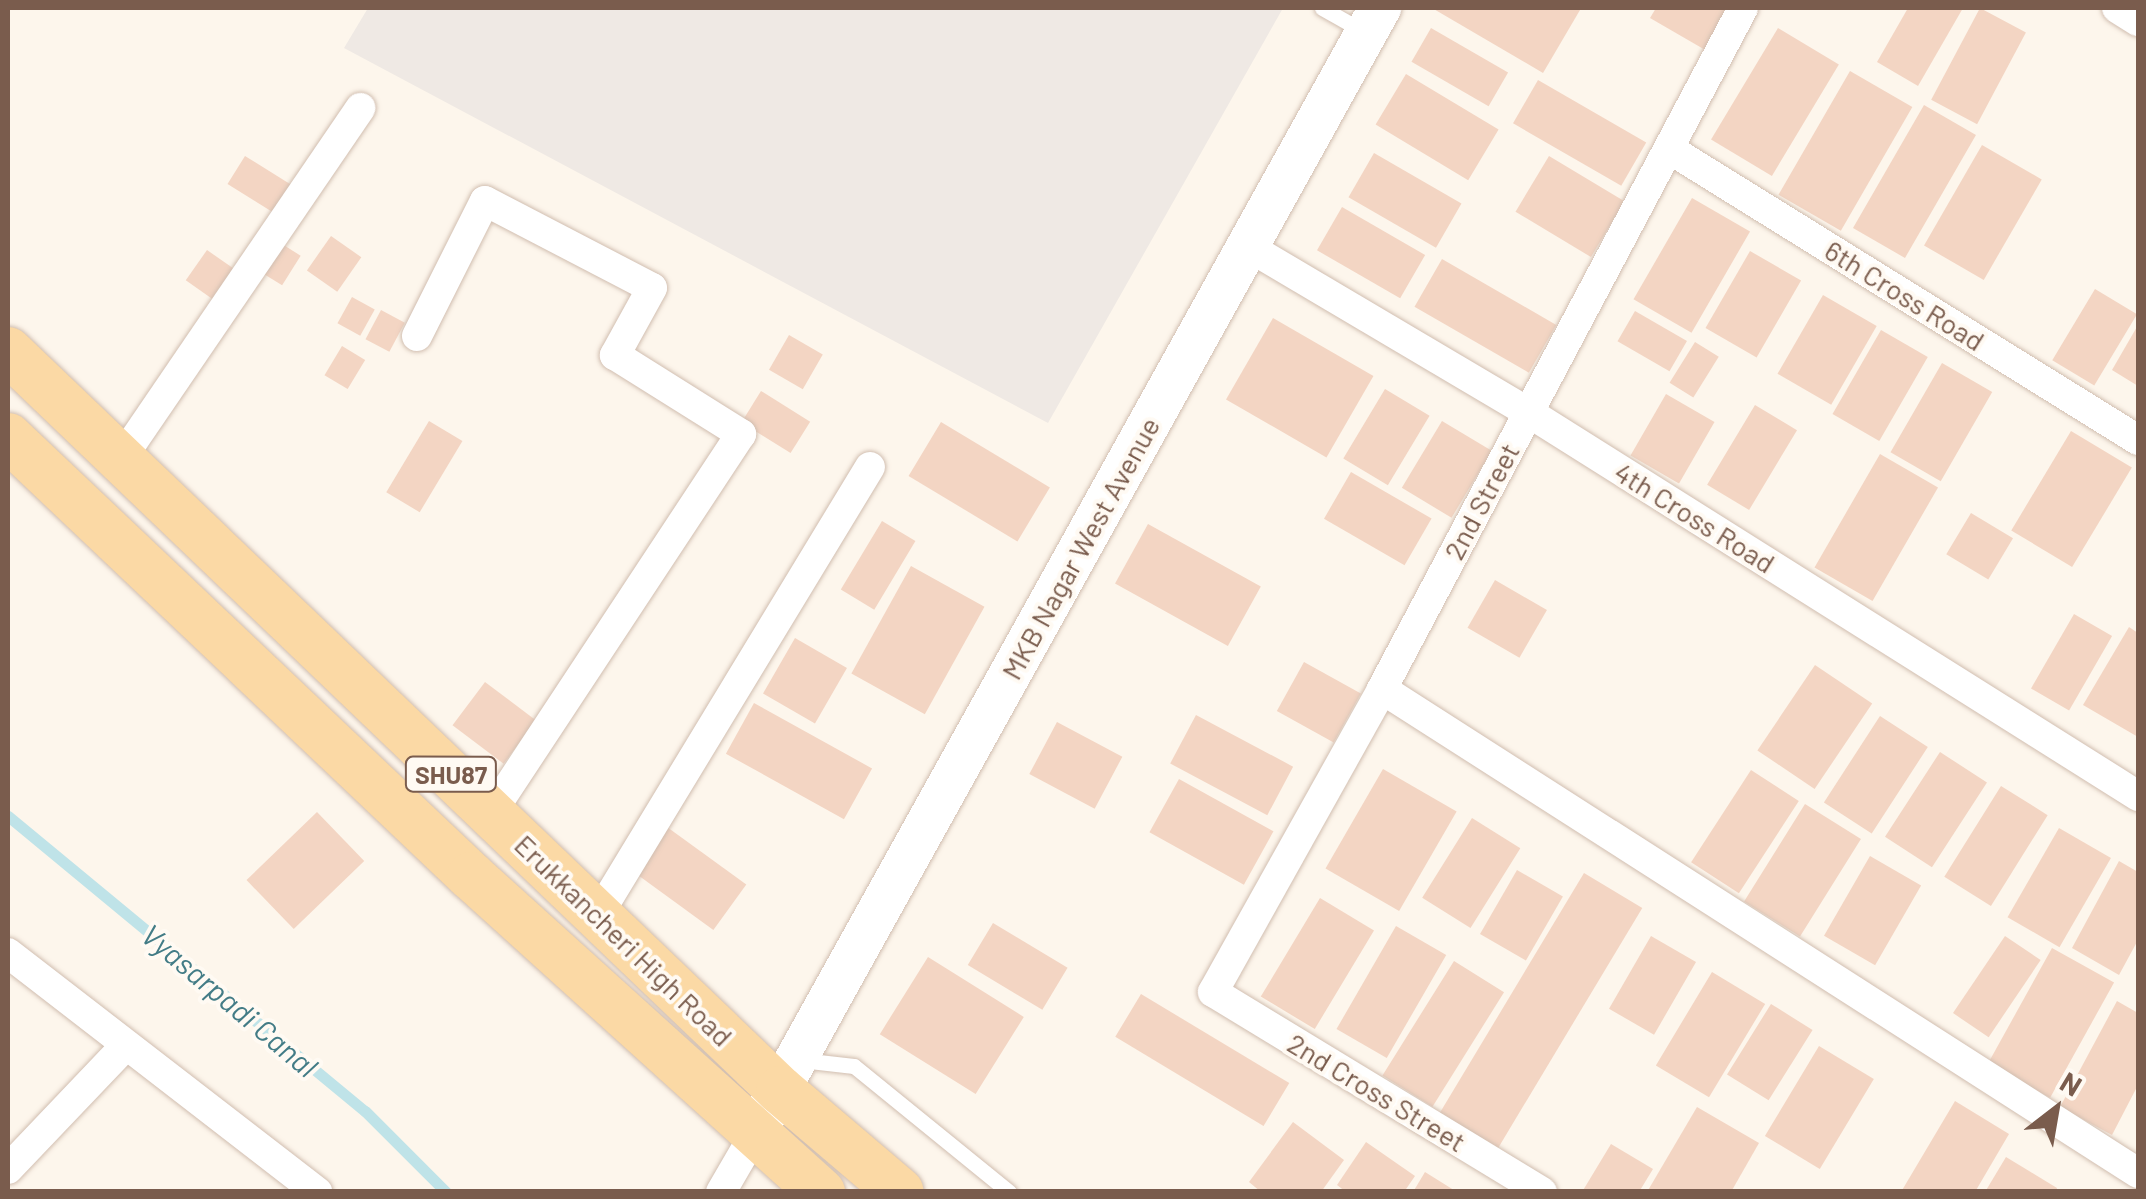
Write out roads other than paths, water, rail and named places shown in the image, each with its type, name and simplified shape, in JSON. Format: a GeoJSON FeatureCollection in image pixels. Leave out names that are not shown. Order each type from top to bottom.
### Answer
{"type":"FeatureCollection","features":[{"type":"Feature","properties":{"kind":"main road","name":"MKB Nagar West Avenue"},"geometry":{"type":"LineString","coordinates":[[754,1135],[1373,20]]}},
{"type":"Feature","properties":{"kind":"main road","name":"Erukkancheri High Road"},"geometry":{"type":"LineString","coordinates":[[8,351],[598,915],[788,1074],[900,1192]]}},
{"type":"Feature","properties":{"kind":"main road","name":"SHU87"},"geometry":{"type":"LineString","coordinates":[[8,438],[754,1135],[821,1192]]}},
{"type":"Feature","properties":{"kind":"street","name":"2nd Street"},"geometry":{"type":"LineString","coordinates":[[1213,992],[1382,690],[1743,8]]}},
{"type":"Feature","properties":{"kind":"street"},"geometry":{"type":"LineString","coordinates":[[2117,8],[2138,21]]}},
{"type":"Feature","properties":{"kind":"street"},"geometry":{"type":"LineString","coordinates":[[121,459],[360,108]]}},
{"type":"Feature","properties":{"kind":"street","name":"6th Cross Road"},"geometry":{"type":"LineString","coordinates":[[1671,150],[2138,440]]}},
{"type":"Feature","properties":{"kind":"street"},"geometry":{"type":"LineString","coordinates":[[417,336],[484,201],[652,288],[615,355],[741,434],[491,813]]}},
{"type":"Feature","properties":{"kind":"street","name":"4th Cross Road"},"geometry":{"type":"LineString","coordinates":[[1247,246],[1528,412],[2138,796]]}},
{"type":"Feature","properties":{"kind":"street"},"geometry":{"type":"LineString","coordinates":[[598,915],[870,466]]}},
{"type":"Feature","properties":{"kind":"street"},"geometry":{"type":"LineString","coordinates":[[1382,690],[2138,1173]]}},
{"type":"Feature","properties":{"kind":"street"},"geometry":{"type":"LineString","coordinates":[[8,953],[124,1047],[316,1192]]}},
{"type":"Feature","properties":{"kind":"street","name":"2nd Cross Street"},"geometry":{"type":"LineString","coordinates":[[1213,992],[1542,1192]]}},
{"type":"Feature","properties":{"kind":"street"},"geometry":{"type":"LineString","coordinates":[[8,1169],[124,1047]]}},
{"type":"Feature","properties":{"kind":"street"},"geometry":{"type":"LineString","coordinates":[[722,1192],[754,1135]]}},
{"type":"Feature","properties":{"kind":"street"},"geometry":{"type":"LineString","coordinates":[[8,1184],[14,1192]]}},
{"type":"Feature","properties":{"kind":"lane"},"geometry":{"type":"LineString","coordinates":[[1322,8],[1373,20]]}},
{"type":"Feature","properties":{"kind":"lane"},"geometry":{"type":"LineString","coordinates":[[788,1074],[854,1066],[1009,1192]]}},
{"type":"Feature","properties":{"kind":"waterway","name":"Vyasarpadi Canal"},"geometry":{"type":"LineString","coordinates":[[8,816],[365,1111],[446,1192]]}}]}
